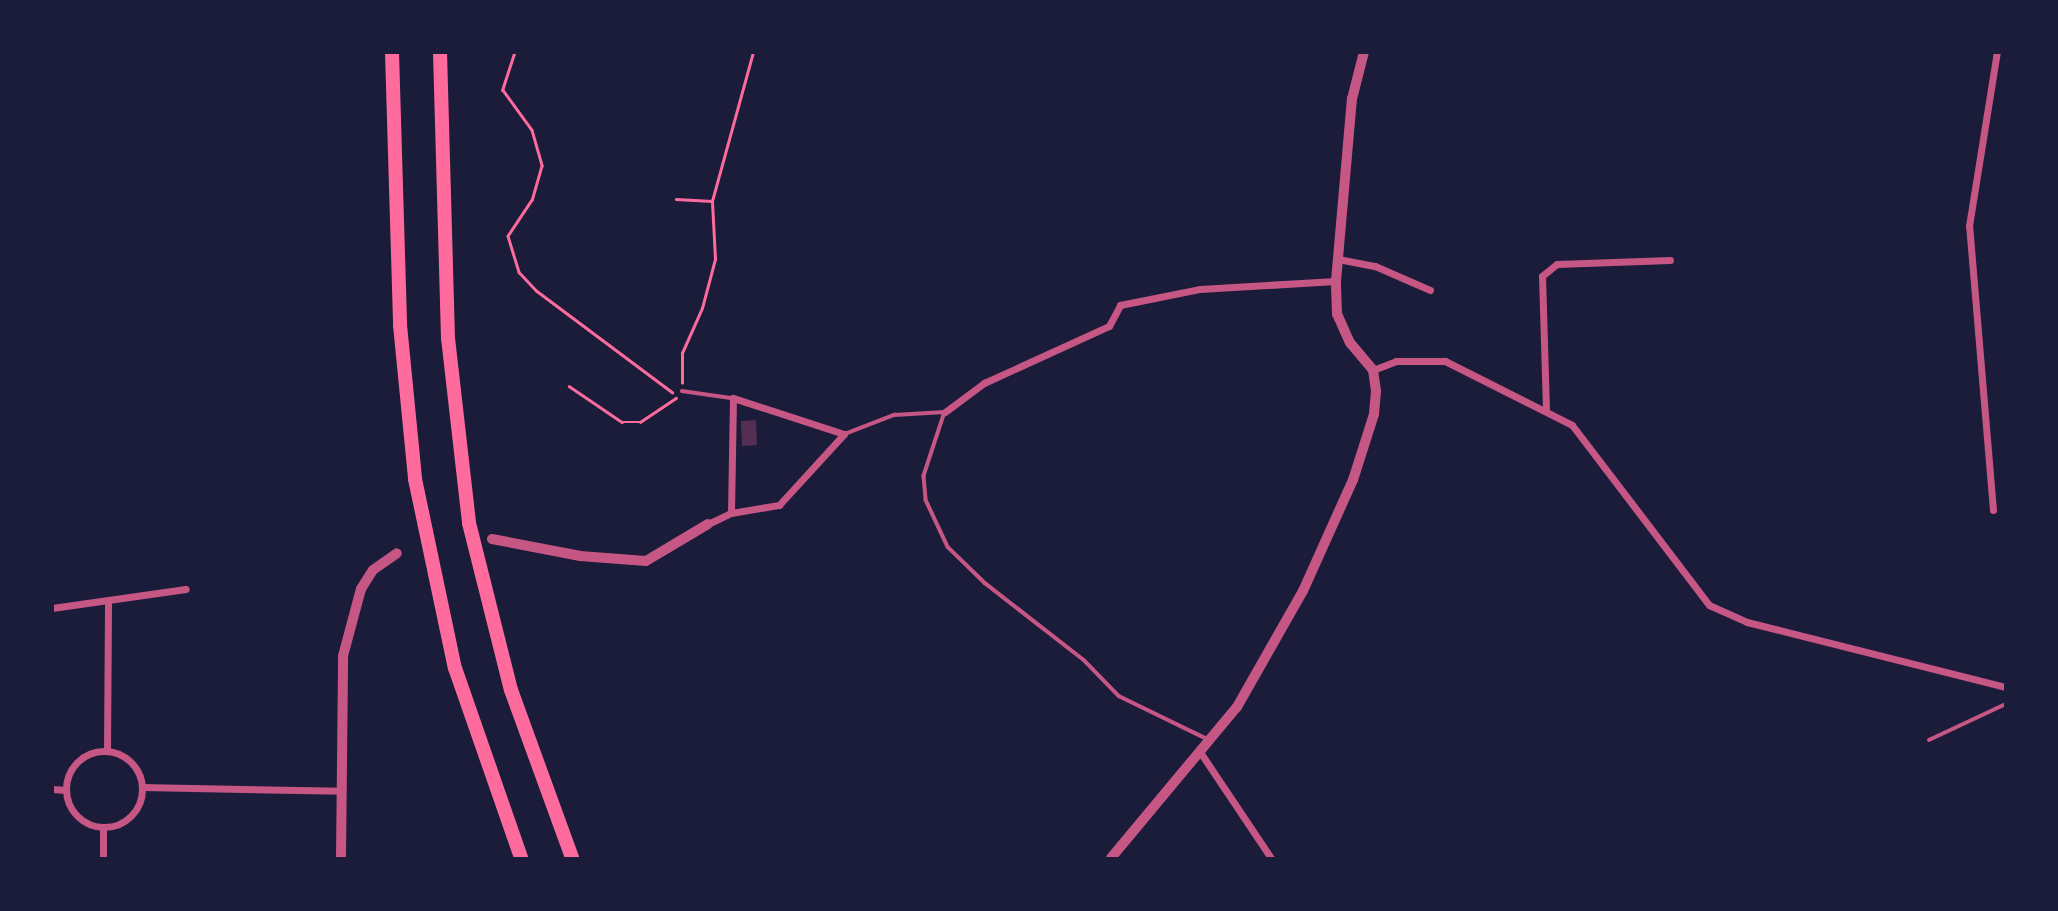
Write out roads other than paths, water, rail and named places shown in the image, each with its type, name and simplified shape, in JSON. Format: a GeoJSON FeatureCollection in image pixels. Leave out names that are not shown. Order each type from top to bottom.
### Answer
{"type":"FeatureCollection","features":[{"type":"Feature","properties":{"kind":"highway"},"geometry":{"type":"LineString","coordinates":[[392,52],[400,312],[415,479],[455,668],[522,859]]}},
{"type":"Feature","properties":{"kind":"highway"},"geometry":{"type":"LineString","coordinates":[[440,52],[448,338],[469,523],[511,690],[572,859]]}},
{"type":"Feature","properties":{"kind":"street"},"geometry":{"type":"LineString","coordinates":[[1111,859],[1237,706],[1303,591],[1353,480],[1374,414],[1373,370],[1350,343],[1337,314],[1336,281],[1352,99],[1364,52]]}},
{"type":"Feature","properties":{"kind":"street"},"geometry":{"type":"LineString","coordinates":[[1993,510],[1969,226],[1997,52]]}},
{"type":"Feature","properties":{"kind":"street"},"geometry":{"type":"LineString","coordinates":[[1338,259],[1375,266],[1430,290]]}},
{"type":"Feature","properties":{"kind":"street"},"geometry":{"type":"LineString","coordinates":[[1546,410],[1542,276],[1557,264],[1670,260]]}},
{"type":"Feature","properties":{"kind":"street"},"geometry":{"type":"LineString","coordinates":[[945,412],[984,383],[1109,326],[1120,305],[1200,289],[1336,281]]}},
{"type":"Feature","properties":{"kind":"street"},"geometry":{"type":"LineString","coordinates":[[1373,370],[1396,361],[1445,361],[1572,425],[1609,468],[1709,605],[1747,622],[2006,687]]}},
{"type":"Feature","properties":{"kind":"street"},"geometry":{"type":"LineString","coordinates":[[492,539],[580,556],[646,561],[731,513],[779,505],[845,434],[733,398],[731,513]]}},
{"type":"Feature","properties":{"kind":"street"},"geometry":{"type":"LineString","coordinates":[[341,859],[346,645],[361,589],[373,570],[397,553]]}},
{"type":"Feature","properties":{"kind":"street"},"geometry":{"type":"LineString","coordinates":[[52,608],[186,589]]}},
{"type":"Feature","properties":{"kind":"street"},"geometry":{"type":"LineString","coordinates":[[107,751],[108,600]]}},
{"type":"Feature","properties":{"kind":"street"},"geometry":{"type":"LineString","coordinates":[[107,751],[127,759],[142,787],[133,814],[117,825],[103,827],[79,817],[66,790],[78,761],[107,751]]}},
{"type":"Feature","properties":{"kind":"street"},"geometry":{"type":"LineString","coordinates":[[1200,752],[1270,859]]}},
{"type":"Feature","properties":{"kind":"street"},"geometry":{"type":"LineString","coordinates":[[142,787],[342,791]]}},
{"type":"Feature","properties":{"kind":"street"},"geometry":{"type":"LineString","coordinates":[[52,789],[66,790]]}},
{"type":"Feature","properties":{"kind":"street"},"geometry":{"type":"LineString","coordinates":[[103,827],[103,859]]}},
{"type":"Feature","properties":{"kind":"lane"},"geometry":{"type":"LineString","coordinates":[[682,391],[733,398]]}},
{"type":"Feature","properties":{"kind":"lane"},"geometry":{"type":"LineString","coordinates":[[845,434],[894,415],[945,412],[924,476],[926,500],[948,547],[985,583],[1084,660],[1119,696],[1208,740]]}},
{"type":"Feature","properties":{"kind":"lane"},"geometry":{"type":"LineString","coordinates":[[1929,740],[2006,704]]}}]}
